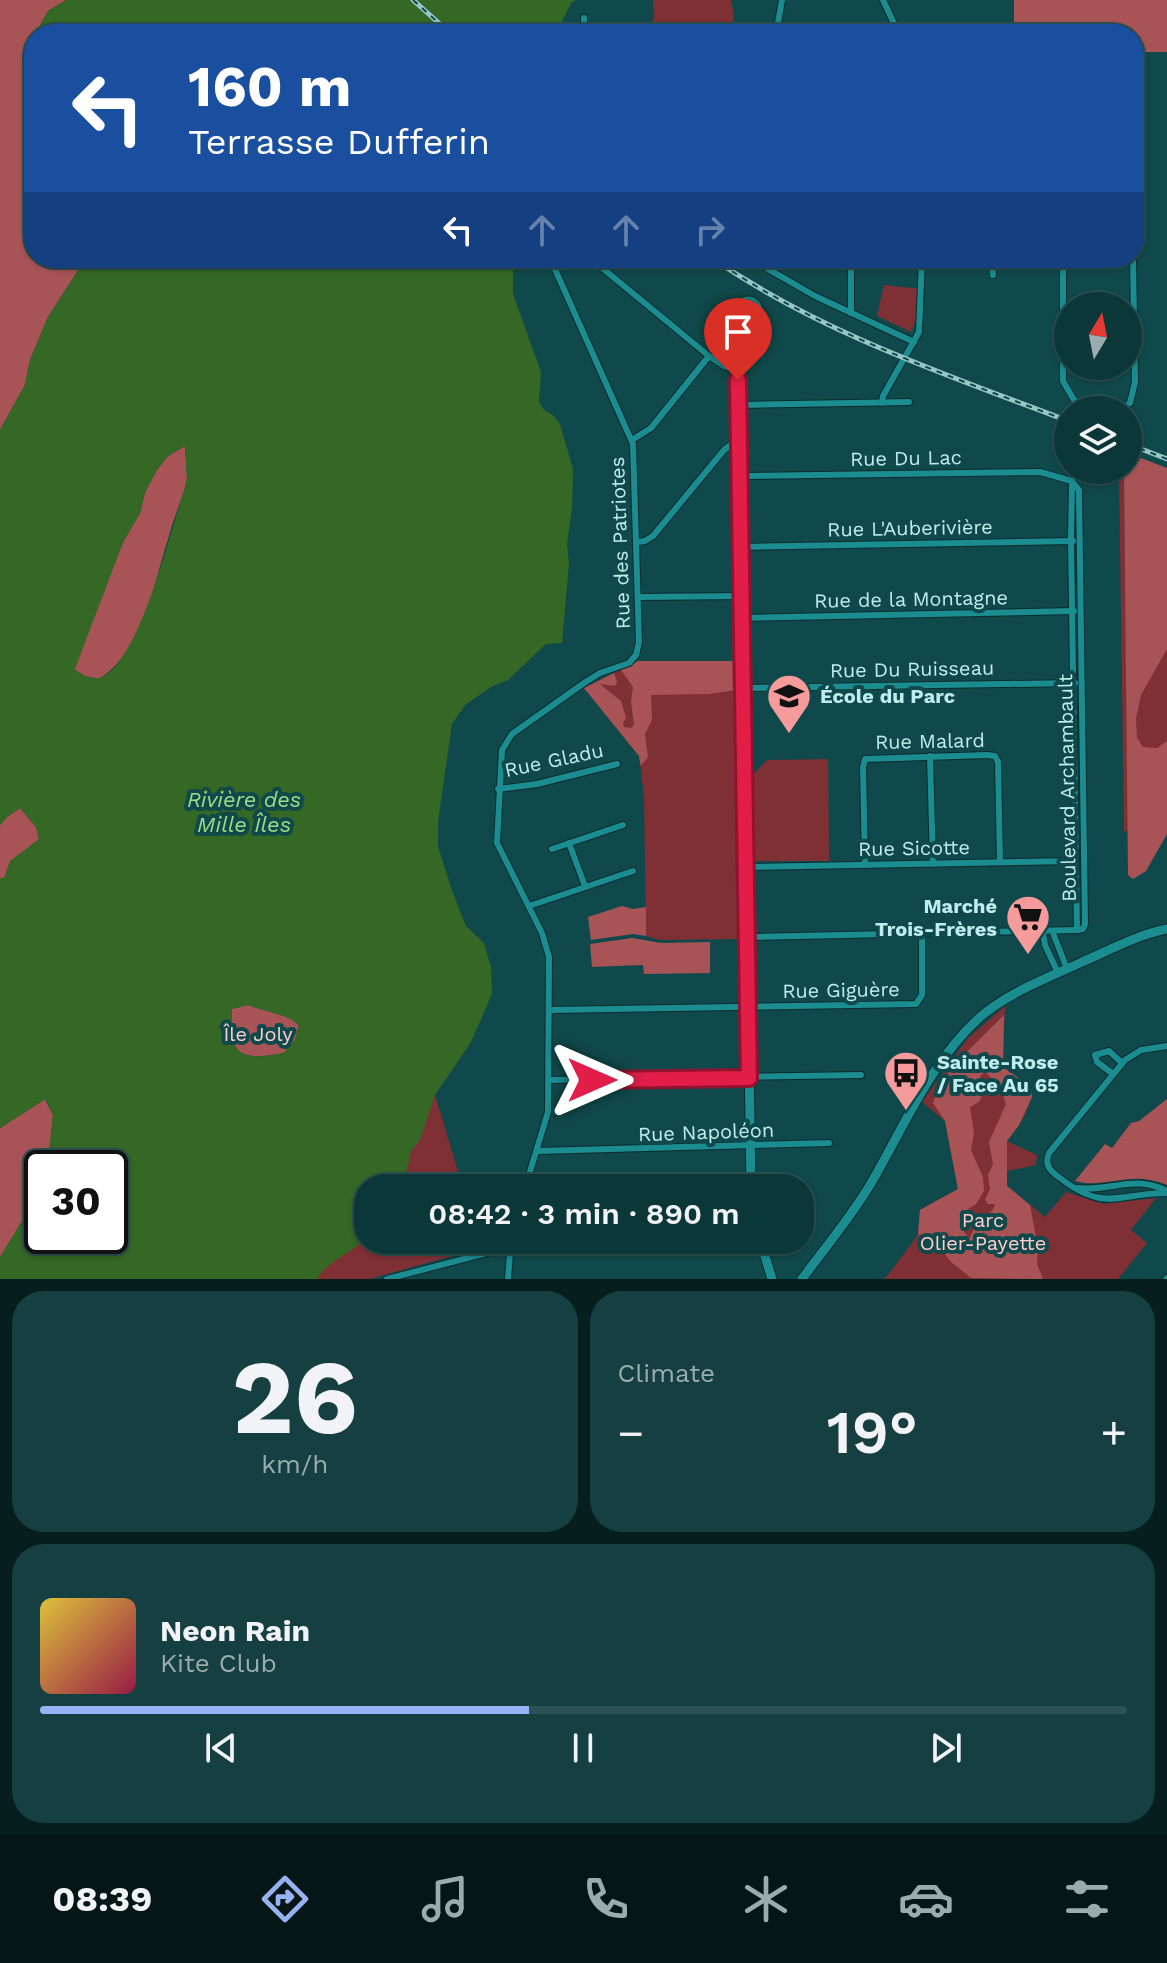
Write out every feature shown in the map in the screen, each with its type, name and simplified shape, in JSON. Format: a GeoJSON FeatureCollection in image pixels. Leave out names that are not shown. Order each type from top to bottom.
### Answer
{"type":"FeatureCollection","features":[{"type":"Feature","properties":{"kind":"street"},"geometry":{"type":"LineString","coordinates":[[778,24],[782,0]]}},
{"type":"Feature","properties":{"kind":"street"},"geometry":{"type":"LineString","coordinates":[[883,0],[894,24]]}},
{"type":"Feature","properties":{"kind":"street"},"geometry":{"type":"LineString","coordinates":[[584,18],[584,24]]}},
{"type":"Feature","properties":{"kind":"street","name":"Rue des Patriotes"},"geometry":{"type":"LineString","coordinates":[[530,1174],[547,1117],[550,1080],[548,948],[497,843],[501,753],[508,738],[591,679],[632,661],[639,642],[635,457],[632,440],[555,268]]}},
{"type":"Feature","properties":{"kind":"street"},"geometry":{"type":"LineString","coordinates":[[602,268],[709,356],[724,366],[738,370]]}},
{"type":"Feature","properties":{"kind":"street"},"geometry":{"type":"LineString","coordinates":[[766,268],[815,296],[914,342]]}},
{"type":"Feature","properties":{"kind":"street"},"geometry":{"type":"LineString","coordinates":[[851,268],[851,313]]}},
{"type":"Feature","properties":{"kind":"street"},"geometry":{"type":"LineString","coordinates":[[882,403],[920,328],[922,268]]}},
{"type":"Feature","properties":{"kind":"street"},"geometry":{"type":"LineString","coordinates":[[993,268],[993,275]]}},
{"type":"Feature","properties":{"kind":"street"},"geometry":{"type":"LineString","coordinates":[[1063,268],[1063,381],[1072,396]]}},
{"type":"Feature","properties":{"kind":"street"},"geometry":{"type":"LineString","coordinates":[[1132,396],[1135,382],[1133,268]]}},
{"type":"Feature","properties":{"kind":"street"},"geometry":{"type":"LineString","coordinates":[[743,319],[738,331],[738,370],[751,1174]]}},
{"type":"Feature","properties":{"kind":"street"},"geometry":{"type":"LineString","coordinates":[[632,440],[648,432],[709,356]]}},
{"type":"Feature","properties":{"kind":"street"},"geometry":{"type":"LineString","coordinates":[[739,405],[909,402]]}},
{"type":"Feature","properties":{"kind":"street"},"geometry":{"type":"LineString","coordinates":[[637,542],[648,541],[725,449],[739,443]]}},
{"type":"Feature","properties":{"kind":"street","name":"Rue Du Lac"},"geometry":{"type":"LineString","coordinates":[[740,476],[1040,472],[1054,476]]}},
{"type":"Feature","properties":{"kind":"street","name":"Boulevard Archambault"},"geometry":{"type":"LineString","coordinates":[[1072,484],[1072,612],[1083,762],[1085,925],[1077,930]]}},
{"type":"Feature","properties":{"kind":"street","name":"Boulevard Archambault"},"geometry":{"type":"LineString","coordinates":[[1074,484],[1079,490],[1080,611],[1074,762],[1077,930]]}},
{"type":"Feature","properties":{"kind":"street","name":"Rue L'Auberivière"},"geometry":{"type":"LineString","coordinates":[[741,547],[1079,541]]}},
{"type":"Feature","properties":{"kind":"street"},"geometry":{"type":"LineString","coordinates":[[638,597],[741,596]]}},
{"type":"Feature","properties":{"kind":"street","name":"Rue de la Montagne"},"geometry":{"type":"LineString","coordinates":[[742,618],[1080,611]]}},
{"type":"Feature","properties":{"kind":"street","name":"Rue Du Ruisseau"},"geometry":{"type":"LineString","coordinates":[[743,688],[1077,683]]}},
{"type":"Feature","properties":{"kind":"street","name":"Rue Malard"},"geometry":{"type":"LineString","coordinates":[[865,865],[864,760],[873,757],[987,755],[997,759],[1000,862]]}},
{"type":"Feature","properties":{"kind":"street"},"geometry":{"type":"LineString","coordinates":[[930,756],[933,864]]}},
{"type":"Feature","properties":{"kind":"street"},"geometry":{"type":"LineString","coordinates":[[1074,762],[1083,762]]}},
{"type":"Feature","properties":{"kind":"street","name":"Rue Gladu"},"geometry":{"type":"LineString","coordinates":[[498,789],[537,784],[617,764]]}},
{"type":"Feature","properties":{"kind":"street"},"geometry":{"type":"LineString","coordinates":[[552,849],[623,825]]}},
{"type":"Feature","properties":{"kind":"street"},"geometry":{"type":"LineString","coordinates":[[569,843],[585,886]]}},
{"type":"Feature","properties":{"kind":"street","name":"Rue Sicotte"},"geometry":{"type":"LineString","coordinates":[[745,867],[1084,861]]}},
{"type":"Feature","properties":{"kind":"street"},"geometry":{"type":"LineString","coordinates":[[529,906],[633,871]]}},
{"type":"Feature","properties":{"kind":"street"},"geometry":{"type":"LineString","coordinates":[[802,1279],[863,1197],[917,1101],[958,1041],[976,1021],[995,1006],[1063,971],[1133,939],[1167,929]]}},
{"type":"Feature","properties":{"kind":"street"},"geometry":{"type":"LineString","coordinates":[[747,937],[1053,933],[1077,930]]}},
{"type":"Feature","properties":{"kind":"street"},"geometry":{"type":"LineString","coordinates":[[1043,933],[1045,945],[1063,971]]}},
{"type":"Feature","properties":{"kind":"street"},"geometry":{"type":"LineString","coordinates":[[1053,933],[1063,971]]}},
{"type":"Feature","properties":{"kind":"street","name":"Rue Giguère"},"geometry":{"type":"LineString","coordinates":[[550,1010],[918,1003],[922,995],[922,934]]}},
{"type":"Feature","properties":{"kind":"street"},"geometry":{"type":"LineString","coordinates":[[1167,1046],[1141,1050],[1122,1063],[1048,1155],[1048,1168],[1086,1195],[1108,1200],[1167,1192]]}},
{"type":"Feature","properties":{"kind":"street"},"geometry":{"type":"LineString","coordinates":[[1113,1074],[1097,1062],[1095,1055],[1109,1051],[1122,1063]]}},
{"type":"Feature","properties":{"kind":"street"},"geometry":{"type":"LineString","coordinates":[[550,1080],[861,1075]]}},
{"type":"Feature","properties":{"kind":"street","name":"Rue Napoléon"},"geometry":{"type":"LineString","coordinates":[[538,1151],[829,1143]]}},
{"type":"Feature","properties":{"kind":"street"},"geometry":{"type":"LineString","coordinates":[[1070,1185],[1092,1188],[1141,1183],[1167,1192]]}},
{"type":"Feature","properties":{"kind":"street"},"geometry":{"type":"LineString","coordinates":[[387,1279],[473,1254]]}},
{"type":"Feature","properties":{"kind":"street"},"geometry":{"type":"LineString","coordinates":[[508,1279],[510,1254]]}},
{"type":"Feature","properties":{"kind":"street"},"geometry":{"type":"LineString","coordinates":[[764,1254],[772,1279]]}},
{"type":"Feature","properties":{"kind":"green space"},"geometry":{"type":"Polygon","coordinates":[[[0,0],[66,0],[48,11],[41,24],[24,24],[24,268],[80,268],[48,317],[30,360],[25,385],[0,430],[0,0]]]}},
{"type":"Feature","properties":{"kind":"green space"},"geometry":{"type":"Polygon","coordinates":[[[653,0],[731,0],[734,17],[732,24],[649,24],[654,20],[653,0]]]}},
{"type":"Feature","properties":{"kind":"green space"},"geometry":{"type":"Polygon","coordinates":[[[1014,0],[1167,0],[1167,52],[1144,52],[1144,24],[1014,24],[1014,0]]]}},
{"type":"Feature","properties":{"kind":"green space"},"geometry":{"type":"Polygon","coordinates":[[[884,285],[922,289],[922,308],[911,332],[877,316],[884,285]]]}},
{"type":"Feature","properties":{"kind":"green space"},"geometry":{"type":"Polygon","coordinates":[[[185,446],[185,488],[137,634],[114,667],[99,679],[84,676],[74,669],[123,542],[140,513],[145,492],[157,470],[168,456],[185,446]]]}},
{"type":"Feature","properties":{"kind":"green space"},"geometry":{"type":"Polygon","coordinates":[[[1142,458],[1167,468],[1167,649],[1141,695],[1136,718],[1137,738],[1143,747],[1157,748],[1167,741],[1167,834],[1146,871],[1133,879],[1128,875],[1124,484],[1142,484],[1142,458]]]}},
{"type":"Feature","properties":{"kind":"green space"},"geometry":{"type":"Polygon","coordinates":[[[1142,474],[1167,478],[1167,808],[1124,832],[1119,484],[1142,484],[1142,474]]]}},
{"type":"Feature","properties":{"kind":"green space"},"geometry":{"type":"Polygon","coordinates":[[[638,661],[736,661],[740,939],[659,940],[646,936],[644,796],[639,756],[584,688],[638,661]]]}},
{"type":"Feature","properties":{"kind":"green space"},"geometry":{"type":"Polygon","coordinates":[[[638,661],[736,661],[736,690],[709,694],[651,695],[652,720],[645,734],[648,757],[641,766],[639,756],[584,688],[614,673],[615,686],[600,684],[621,701],[626,718],[624,727],[631,728],[634,725],[633,687],[621,670],[638,661]]]}},
{"type":"Feature","properties":{"kind":"green space"},"geometry":{"type":"Polygon","coordinates":[[[828,759],[829,861],[755,861],[752,858],[751,777],[767,760],[828,759]]]}},
{"type":"Feature","properties":{"kind":"green space"},"geometry":{"type":"Polygon","coordinates":[[[20,808],[36,827],[39,839],[4,879],[0,878],[0,825],[20,808]]]}},
{"type":"Feature","properties":{"kind":"green space"},"geometry":{"type":"Polygon","coordinates":[[[622,906],[633,909],[646,907],[646,936],[633,934],[591,940],[588,917],[622,906]]]}},
{"type":"Feature","properties":{"kind":"green space"},"geometry":{"type":"Polygon","coordinates":[[[632,938],[661,943],[710,942],[710,973],[644,974],[643,965],[592,967],[590,944],[632,938]]]}},
{"type":"Feature","properties":{"kind":"green space","name":"Île Joly"},"geometry":{"type":"Polygon","coordinates":[[[248,1005],[282,1015],[299,1025],[295,1040],[284,1053],[248,1055],[235,1046],[232,1009],[248,1005]]]}},
{"type":"Feature","properties":{"kind":"green space","name":"Parc Olier-Payette"},"geometry":{"type":"Polygon","coordinates":[[[1005,1006],[1003,1067],[1031,1087],[1027,1109],[1007,1141],[1037,1155],[1036,1165],[1007,1171],[1007,1186],[1045,1217],[1066,1192],[1103,1204],[1156,1198],[1131,1230],[1147,1243],[1118,1279],[885,1279],[918,1235],[920,1210],[958,1189],[945,1121],[922,1102],[968,1038],[1005,1006]]]}},
{"type":"Feature","properties":{"kind":"green space"},"geometry":{"type":"Polygon","coordinates":[[[1004,1015],[1003,1067],[1031,1087],[1032,1097],[1019,1125],[1007,1141],[1007,1186],[1030,1205],[1038,1248],[1037,1264],[1043,1279],[971,1278],[951,1262],[929,1234],[918,1235],[920,1210],[958,1189],[945,1121],[933,1103],[953,1066],[1004,1015]],[[986,1073],[982,1074],[978,1082],[983,1093],[979,1102],[970,1107],[974,1133],[971,1150],[983,1177],[984,1191],[976,1204],[968,1209],[964,1232],[969,1238],[995,1204],[988,1204],[985,1200],[990,1189],[988,1175],[993,1164],[989,1142],[1006,1104],[1000,1087],[986,1073]]]}},
{"type":"Feature","properties":{"kind":"green space"},"geometry":{"type":"Polygon","coordinates":[[[435,1095],[459,1174],[399,1174],[435,1095]]]}},
{"type":"Feature","properties":{"kind":"green space"},"geometry":{"type":"Polygon","coordinates":[[[45,1099],[53,1115],[50,1150],[24,1150],[24,1219],[0,1257],[0,1128],[45,1099]]]}},
{"type":"Feature","properties":{"kind":"green space","name":"Parc Olier-Payette"},"geometry":{"type":"Polygon","coordinates":[[[1167,1099],[1167,1185],[1141,1179],[1097,1183],[1075,1181],[1105,1144],[1112,1148],[1131,1123],[1139,1121],[1167,1099]]]}},
{"type":"Feature","properties":{"kind":"green space"},"geometry":{"type":"Polygon","coordinates":[[[354,1242],[354,1254],[460,1254],[370,1279],[300,1279],[354,1242]]]}},
{"type":"Feature","properties":{"kind":"water"},"geometry":{"type":"Polygon","coordinates":[[[66,0],[576,0],[571,3],[561,24],[41,24],[48,11],[66,0]]]}},
{"type":"Feature","properties":{"kind":"water","name":"Rivière des Mille Îles"},"geometry":{"type":"Polygon","coordinates":[[[80,268],[513,268],[513,294],[541,372],[539,402],[560,424],[573,469],[562,643],[546,644],[508,680],[491,687],[465,705],[452,724],[438,821],[438,846],[466,926],[484,943],[491,967],[492,994],[471,1042],[435,1095],[420,1140],[411,1151],[406,1174],[354,1174],[354,1248],[332,1263],[317,1279],[0,1279],[0,1257],[24,1218],[24,1254],[128,1254],[128,1150],[49,1150],[53,1115],[46,1099],[0,1128],[0,878],[4,878],[10,861],[39,839],[36,827],[20,808],[0,825],[0,430],[25,385],[30,360],[48,317],[80,268]],[[185,446],[168,456],[157,470],[145,492],[140,513],[123,542],[75,669],[87,677],[102,677],[116,666],[129,646],[163,561],[185,488],[185,446]],[[248,1005],[232,1009],[235,1046],[248,1055],[284,1053],[295,1040],[299,1025],[248,1005]]]}},
{"type":"Feature","properties":{"kind":"railway"},"geometry":{"type":"LineString","coordinates":[[413,0],[440,24]]}},
{"type":"Feature","properties":{"kind":"railway"},"geometry":{"type":"LineString","coordinates":[[728,268],[840,330],[930,369],[1054,416]]}},
{"type":"Feature","properties":{"kind":"railway"},"geometry":{"type":"LineString","coordinates":[[1142,449],[1167,459]]}},
{"type":"Feature","properties":{"kind":"place","name":"École du Parc"},"geometry":{"type":"Point","coordinates":[789,735]}},
{"type":"Feature","properties":{"kind":"place","name":"Marché Trois-Frères"},"geometry":{"type":"Point","coordinates":[1028,956]}},
{"type":"Feature","properties":{"kind":"place","name":"Sainte-Rose / Face Au 65"},"geometry":{"type":"Point","coordinates":[906,1112]}},
{"type":"Feature","properties":{"kind":"route"},"geometry":{"type":"LineString","coordinates":[[592,1080],[749,1078],[738,380]]}}]}
